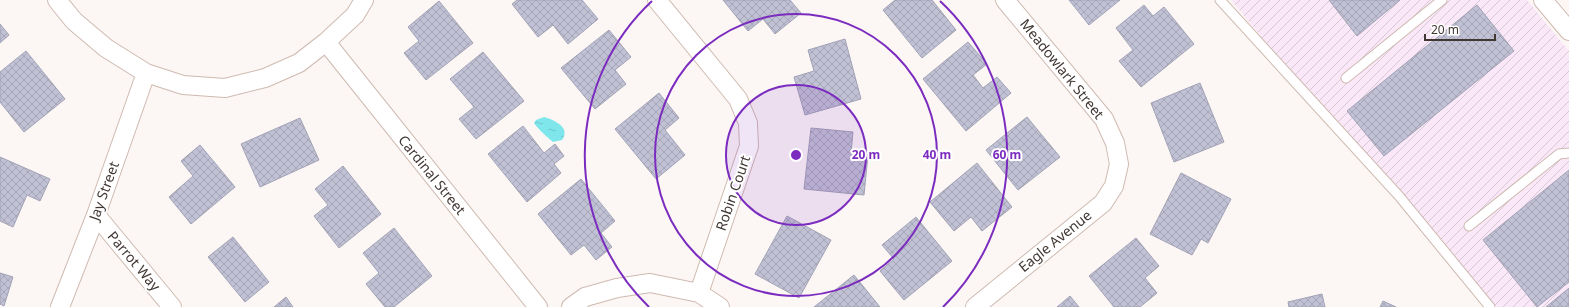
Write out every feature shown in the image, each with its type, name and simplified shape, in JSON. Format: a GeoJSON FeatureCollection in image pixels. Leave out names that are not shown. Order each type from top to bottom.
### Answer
{"type":"FeatureCollection","features":[{"type":"Feature","properties":{"kind":"street"},"geometry":{"type":"LineString","coordinates":[[57,0],[74,21],[106,48],[146,73],[183,85],[225,88],[265,78],[299,63],[326,42],[355,15],[364,0]]}},
{"type":"Feature","properties":{"kind":"street","name":"Robin Court"},"geometry":{"type":"LineString","coordinates":[[657,0],[738,99],[748,123],[749,146],[698,293]]}},
{"type":"Feature","properties":{"kind":"street","name":"Meadowlark Street"},"geometry":{"type":"LineString","coordinates":[[1006,0],[1104,119],[1115,143],[1119,164]]}},
{"type":"Feature","properties":{"kind":"street"},"geometry":{"type":"LineString","coordinates":[[1547,1],[1569,32]]}},
{"type":"Feature","properties":{"kind":"street","name":"Cardinal Street"},"geometry":{"type":"LineString","coordinates":[[326,42],[538,307]]}},
{"type":"Feature","properties":{"kind":"street","name":"Jay Street"},"geometry":{"type":"LineString","coordinates":[[60,307],[96,215],[146,73]]}},
{"type":"Feature","properties":{"kind":"street","name":"Eagle Avenue"},"geometry":{"type":"LineString","coordinates":[[975,307],[1103,203],[1114,186],[1119,164]]}},
{"type":"Feature","properties":{"kind":"street","name":"Parrot Way"},"geometry":{"type":"LineString","coordinates":[[96,215],[172,307]]}},
{"type":"Feature","properties":{"kind":"street"},"geometry":{"type":"LineString","coordinates":[[571,307],[585,297],[617,288],[650,283],[698,293],[720,307]]}},
{"type":"Feature","properties":{"kind":"lane"},"geometry":{"type":"LineString","coordinates":[[1220,0],[1400,196],[1490,307]]}},
{"type":"Feature","properties":{"kind":"lane"},"geometry":{"type":"LineString","coordinates":[[1346,78],[1442,0]]}},
{"type":"Feature","properties":{"kind":"lane"},"geometry":{"type":"LineString","coordinates":[[1469,226],[1559,154],[1569,153]]}},
{"type":"Feature","properties":{"kind":"shaded area"},"geometry":{"type":"Polygon","coordinates":[[[1231,0],[1527,0],[1569,51],[1569,307],[1483,307],[1231,0]]]}},
{"type":"Feature","properties":{"kind":"water"},"geometry":{"type":"Polygon","coordinates":[[[544,117],[556,122],[563,128],[564,135],[562,140],[553,142],[535,125],[534,123],[536,120],[544,117]]]}},
{"type":"Feature","properties":{"kind":"building"},"geometry":{"type":"Polygon","coordinates":[[[517,0],[582,0],[598,19],[568,44],[553,25],[538,37],[512,4],[517,0]]]}},
{"type":"Feature","properties":{"kind":"building"},"geometry":{"type":"Polygon","coordinates":[[[723,0],[790,0],[801,13],[775,34],[763,19],[748,31],[723,0]]]}},
{"type":"Feature","properties":{"kind":"building"},"geometry":{"type":"Polygon","coordinates":[[[895,0],[932,0],[956,30],[922,58],[883,10],[895,0]]]}},
{"type":"Feature","properties":{"kind":"building"},"geometry":{"type":"Polygon","coordinates":[[[1069,0],[1120,0],[1089,25],[1069,0]]]}},
{"type":"Feature","properties":{"kind":"building"},"geometry":{"type":"Polygon","coordinates":[[[1329,0],[1400,0],[1357,36],[1329,0]]]}},
{"type":"Feature","properties":{"kind":"building"},"geometry":{"type":"Polygon","coordinates":[[[439,1],[473,43],[426,80],[404,53],[419,41],[408,27],[439,1]]]}},
{"type":"Feature","properties":{"kind":"building"},"geometry":{"type":"Polygon","coordinates":[[[1144,5],[1153,16],[1164,7],[1194,44],[1141,87],[1119,61],[1133,50],[1116,28],[1144,5]]]}},
{"type":"Feature","properties":{"kind":"building"},"geometry":{"type":"Polygon","coordinates":[[[1477,5],[1514,51],[1384,156],[1347,111],[1477,5]]]}},
{"type":"Feature","properties":{"kind":"building"},"geometry":{"type":"Polygon","coordinates":[[[0,24],[9,35],[0,43],[0,24]]]}},
{"type":"Feature","properties":{"kind":"building"},"geometry":{"type":"Polygon","coordinates":[[[609,30],[631,57],[615,70],[626,84],[595,109],[561,68],[609,30]]]}},
{"type":"Feature","properties":{"kind":"building"},"geometry":{"type":"Polygon","coordinates":[[[845,39],[861,99],[805,115],[794,77],[814,71],[808,50],[845,39]]]}},
{"type":"Feature","properties":{"kind":"building"},"geometry":{"type":"Polygon","coordinates":[[[968,42],[987,64],[973,75],[983,88],[997,77],[1011,93],[966,131],[923,79],[968,42]]]}},
{"type":"Feature","properties":{"kind":"building"},"geometry":{"type":"Polygon","coordinates":[[[26,51],[65,99],[24,132],[0,102],[0,72],[26,51]]]}},
{"type":"Feature","properties":{"kind":"building"},"geometry":{"type":"Polygon","coordinates":[[[483,52],[524,101],[476,139],[459,119],[474,107],[450,79],[483,52]]]}},
{"type":"Feature","properties":{"kind":"building"},"geometry":{"type":"Polygon","coordinates":[[[1200,83],[1224,142],[1174,162],[1151,103],[1200,83]]]}},
{"type":"Feature","properties":{"kind":"building"},"geometry":{"type":"Polygon","coordinates":[[[659,93],[679,118],[665,130],[685,155],[656,179],[615,129],[659,93]]]}},
{"type":"Feature","properties":{"kind":"building"},"geometry":{"type":"Polygon","coordinates":[[[1027,117],[1060,157],[1018,190],[986,150],[1027,117]]]}},
{"type":"Feature","properties":{"kind":"building"},"geometry":{"type":"Polygon","coordinates":[[[300,118],[319,160],[260,187],[241,144],[300,118]]]}},
{"type":"Feature","properties":{"kind":"building"},"geometry":{"type":"Polygon","coordinates":[[[523,126],[544,153],[555,144],[564,156],[554,164],[561,173],[527,202],[488,154],[523,126]]]}},
{"type":"Feature","properties":{"kind":"building"},"geometry":{"type":"Polygon","coordinates":[[[811,128],[853,132],[851,153],[868,155],[864,195],[804,189],[811,128]]]}},
{"type":"Feature","properties":{"kind":"building"},"geometry":{"type":"Polygon","coordinates":[[[200,145],[235,187],[191,224],[169,197],[193,176],[181,161],[200,145]]]}},
{"type":"Feature","properties":{"kind":"building"},"geometry":{"type":"Polygon","coordinates":[[[0,157],[50,179],[40,201],[27,195],[13,227],[0,221],[0,157]]]}},
{"type":"Feature","properties":{"kind":"building"},"geometry":{"type":"Polygon","coordinates":[[[977,163],[1012,207],[982,231],[971,217],[954,231],[930,202],[977,163]]]}},
{"type":"Feature","properties":{"kind":"building"},"geometry":{"type":"Polygon","coordinates":[[[343,166],[381,214],[339,248],[314,216],[328,205],[315,189],[343,166]]]}},
{"type":"Feature","properties":{"kind":"building"},"geometry":{"type":"Polygon","coordinates":[[[1569,170],[1569,282],[1537,307],[1483,240],[1569,170]]]}},
{"type":"Feature","properties":{"kind":"building"},"geometry":{"type":"Polygon","coordinates":[[[1181,173],[1231,199],[1208,243],[1201,239],[1192,255],[1150,234],[1181,173]]]}},
{"type":"Feature","properties":{"kind":"building"},"geometry":{"type":"Polygon","coordinates":[[[581,179],[615,221],[601,233],[612,247],[596,260],[584,245],[571,255],[538,214],[581,179]]]}},
{"type":"Feature","properties":{"kind":"building"},"geometry":{"type":"Polygon","coordinates":[[[787,216],[831,240],[799,298],[755,274],[787,216]]]}},
{"type":"Feature","properties":{"kind":"building"},"geometry":{"type":"Polygon","coordinates":[[[916,217],[952,261],[904,300],[880,271],[894,259],[882,245],[916,217]]]}},
{"type":"Feature","properties":{"kind":"building"},"geometry":{"type":"Polygon","coordinates":[[[394,228],[432,276],[394,307],[385,307],[366,284],[379,273],[363,253],[394,228]]]}},
{"type":"Feature","properties":{"kind":"building"},"geometry":{"type":"Polygon","coordinates":[[[233,237],[269,282],[245,302],[208,257],[233,237]]]}},
{"type":"Feature","properties":{"kind":"building"},"geometry":{"type":"Polygon","coordinates":[[[1136,238],[1159,266],[1145,278],[1157,293],[1140,307],[1114,307],[1089,276],[1136,238]]]}},
{"type":"Feature","properties":{"kind":"building"},"geometry":{"type":"Polygon","coordinates":[[[0,273],[13,277],[4,306],[0,304],[0,273]]]}},
{"type":"Feature","properties":{"kind":"building"},"geometry":{"type":"Polygon","coordinates":[[[854,275],[880,307],[814,307],[854,275]]]}},
{"type":"Feature","properties":{"kind":"building"},"geometry":{"type":"Polygon","coordinates":[[[1569,288],[1569,307],[1546,307],[1569,288]]]}},
{"type":"Feature","properties":{"kind":"building"},"geometry":{"type":"Polygon","coordinates":[[[1322,294],[1325,307],[1289,307],[1288,302],[1322,294]]]}},
{"type":"Feature","properties":{"kind":"building"},"geometry":{"type":"Polygon","coordinates":[[[1070,296],[1079,307],[1057,307],[1070,296]]]}},
{"type":"Feature","properties":{"kind":"building"},"geometry":{"type":"Polygon","coordinates":[[[286,297],[293,307],[274,307],[286,297]]]}},
{"type":"Feature","properties":{"kind":"building"},"geometry":{"type":"Polygon","coordinates":[[[1383,301],[1396,307],[1380,307],[1383,301]]]}}]}
